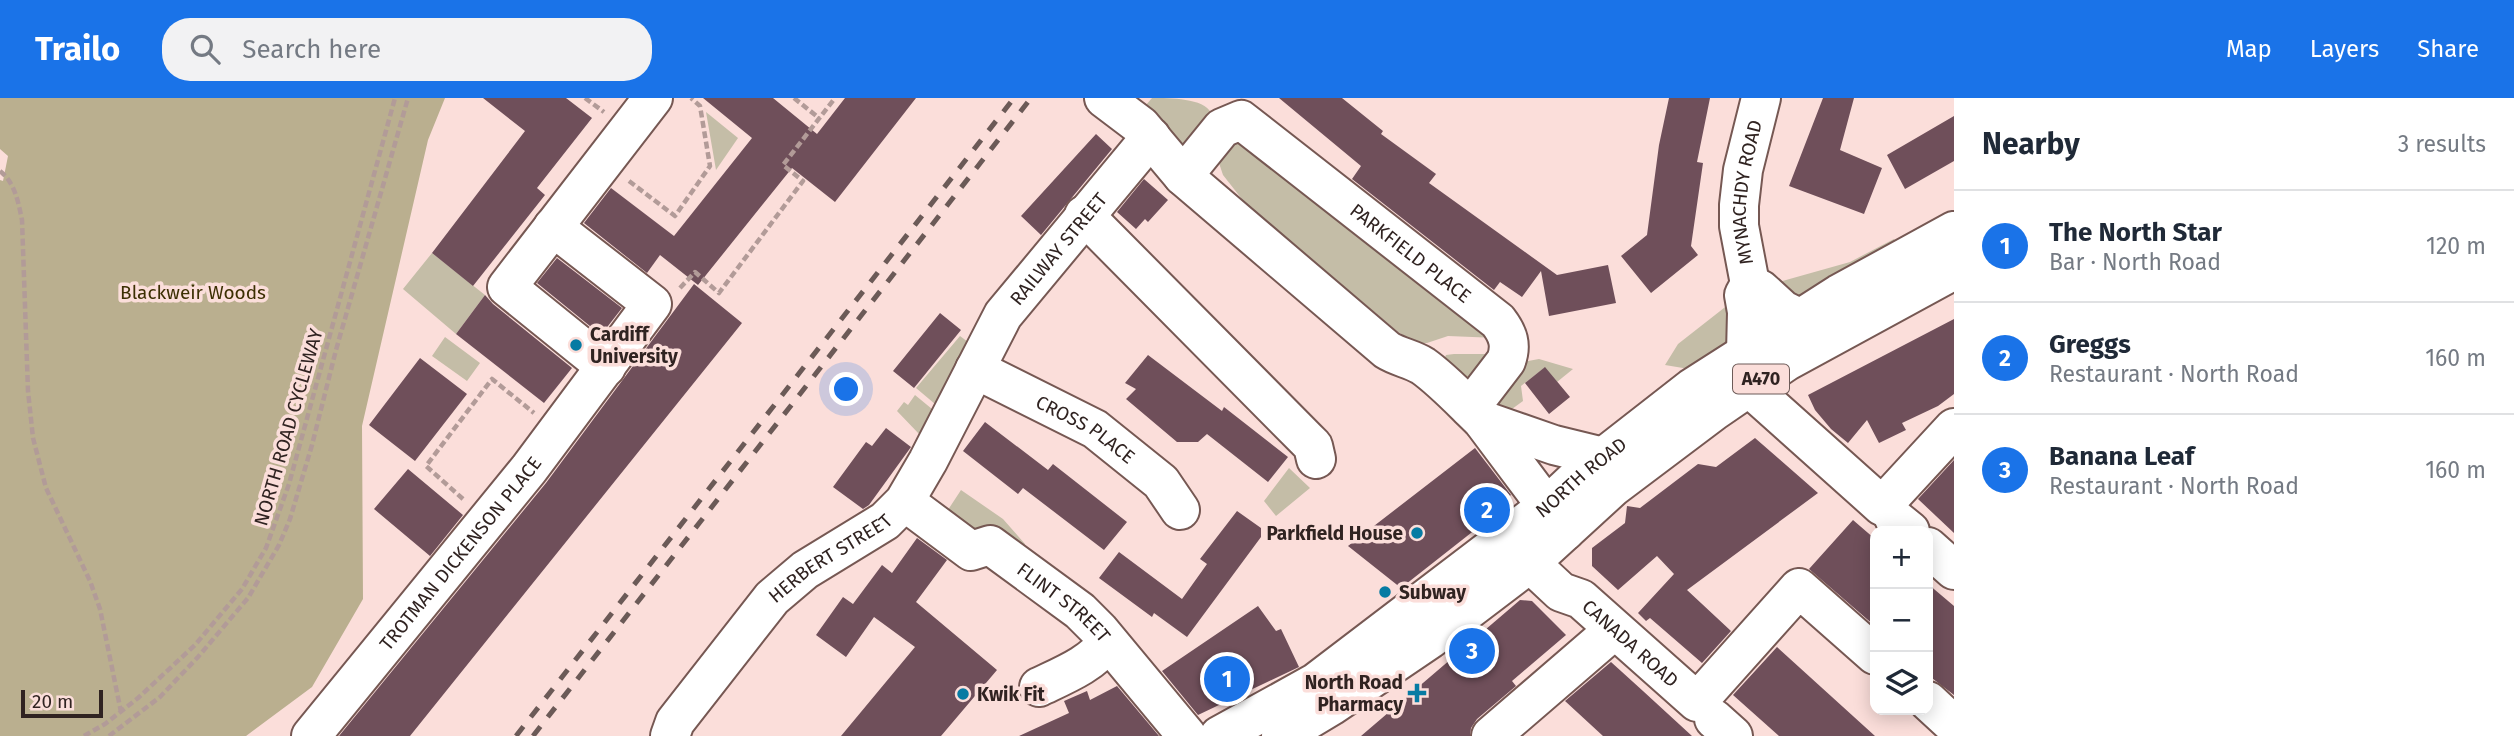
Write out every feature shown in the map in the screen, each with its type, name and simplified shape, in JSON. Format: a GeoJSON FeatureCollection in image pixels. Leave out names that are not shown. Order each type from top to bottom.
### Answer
{"type":"FeatureCollection","features":[{"type":"Feature","properties":{"kind":"street"},"geometry":{"type":"LineString","coordinates":[[606,367],[507,287],[653,98]]}},
{"type":"Feature","properties":{"kind":"street"},"geometry":{"type":"LineString","coordinates":[[1104,98],[1141,126],[1184,176],[1387,349],[1397,356],[1422,365],[1476,414],[1565,509]]}},
{"type":"Feature","properties":{"kind":"street","name":"MYNACHDY ROAD"},"geometry":{"type":"LineString","coordinates":[[1747,370],[1747,312],[1744,295],[1750,284],[1739,226],[1739,205],[1743,170],[1761,98]]}},
{"type":"Feature","properties":{"kind":"street","name":"PARKFIELD PLACE"},"geometry":{"type":"LineString","coordinates":[[1184,176],[1222,128],[1227,109],[1498,321],[1508,337],[1509,354],[1476,414]]}},
{"type":"Feature","properties":{"kind":"street","name":"RAILWAY STREET"},"geometry":{"type":"LineString","coordinates":[[975,369],[1012,303],[1151,137]]}},
{"type":"Feature","properties":{"kind":"street"},"geometry":{"type":"LineString","coordinates":[[1084,215],[1313,446],[1316,459]]}},
{"type":"Feature","properties":{"kind":"street","name":"TROTMAN DICKENSON PLACE"},"geometry":{"type":"LineString","coordinates":[[311,736],[450,568],[652,304],[552,227]]}},
{"type":"Feature","properties":{"kind":"street","name":"NORTH ROAD"},"geometry":{"type":"LineString","coordinates":[[1219,736],[1315,683],[1565,509],[1681,435],[1799,318],[1839,293],[1954,231]]}},
{"type":"Feature","properties":{"kind":"street","name":"NORTH ROAD"},"geometry":{"type":"LineString","coordinates":[[1303,731],[1530,563],[1603,457],[1692,388],[1811,348],[1954,270]]}},
{"type":"Feature","properties":{"kind":"street","name":"MYNACHDY ROAD"},"geometry":{"type":"LineString","coordinates":[[1750,284],[1783,310],[1799,318]]}},
{"type":"Feature","properties":{"kind":"street","name":"CROSS PLACE"},"geometry":{"type":"LineString","coordinates":[[975,369],[1095,429],[1161,482],[1180,510]]}},
{"type":"Feature","properties":{"kind":"street","name":"HERBERT STREET"},"geometry":{"type":"LineString","coordinates":[[670,736],[675,722],[772,598],[805,570],[885,521],[904,502],[975,369]]}},
{"type":"Feature","properties":{"kind":"street"},"geometry":{"type":"LineString","coordinates":[[1747,370],[1895,518],[1954,428]]}},
{"type":"Feature","properties":{"kind":"street"},"geometry":{"type":"LineString","coordinates":[[1476,414],[1524,436],[1603,457]]}},
{"type":"Feature","properties":{"kind":"street"},"geometry":{"type":"LineString","coordinates":[[1524,436],[1565,509]]}},
{"type":"Feature","properties":{"kind":"street","name":"FLINT STREET"},"geometry":{"type":"LineString","coordinates":[[916,510],[971,551],[990,545],[1080,611],[1187,736]]}},
{"type":"Feature","properties":{"kind":"street"},"geometry":{"type":"LineString","coordinates":[[1933,551],[1954,570]]}},
{"type":"Feature","properties":{"kind":"street","name":"CANADA ROAD"},"geometry":{"type":"LineString","coordinates":[[1530,563],[1561,592],[1581,599],[1715,719]]}},
{"type":"Feature","properties":{"kind":"street"},"geometry":{"type":"LineString","coordinates":[[1715,719],[1799,588],[1872,652]]}},
{"type":"Feature","properties":{"kind":"street"},"geometry":{"type":"LineString","coordinates":[[1510,731],[1614,630]]}},
{"type":"Feature","properties":{"kind":"street"},"geometry":{"type":"LineString","coordinates":[[1040,687],[1064,676],[1099,654],[1108,642]]}},
{"type":"Feature","properties":{"kind":"street"},"geometry":{"type":"LineString","coordinates":[[1933,706],[1954,725]]}},
{"type":"Feature","properties":{"kind":"path","name":"NORTH ROAD CYCLEWAY"},"geometry":{"type":"LineString","coordinates":[[84,736],[121,712],[195,645],[242,589],[266,548],[289,484],[395,98]]}},
{"type":"Feature","properties":{"kind":"path"},"geometry":{"type":"LineString","coordinates":[[109,736],[160,697],[198,657],[248,598],[279,545],[290,519],[312,445],[336,350],[408,98]]}},
{"type":"Feature","properties":{"kind":"path"},"geometry":{"type":"LineString","coordinates":[[626,178],[675,216],[710,166],[700,106],[691,98]]}},
{"type":"Feature","properties":{"kind":"path"},"geometry":{"type":"LineString","coordinates":[[794,98],[819,118]]}},
{"type":"Feature","properties":{"kind":"path"},"geometry":{"type":"LineString","coordinates":[[0,171],[9,178],[22,220],[28,391],[33,438],[46,488],[90,580],[100,609],[121,712]]}},
{"type":"Feature","properties":{"kind":"path"},"geometry":{"type":"LineString","coordinates":[[468,503],[426,466],[492,379],[536,414]]}},
{"type":"Feature","properties":{"kind":"shaded area"},"geometry":{"type":"Polygon","coordinates":[[[1152,98],[1194,102],[1201,104],[1211,113],[1181,148],[1140,112],[1152,98]]]}},
{"type":"Feature","properties":{"kind":"shaded area"},"geometry":{"type":"Polygon","coordinates":[[[706,112],[738,138],[716,170],[706,112]]]}},
{"type":"Feature","properties":{"kind":"shaded area"},"geometry":{"type":"Polygon","coordinates":[[[1246,143],[1497,338],[1448,336],[1427,343],[1416,343],[1398,332],[1245,203],[1223,175],[1217,157],[1227,144],[1246,143]]]}},
{"type":"Feature","properties":{"kind":"shaded area"},"geometry":{"type":"Polygon","coordinates":[[[1894,239],[1899,247],[1799,300],[1768,285],[1850,262],[1894,239]]]}},
{"type":"Feature","properties":{"kind":"shaded area"},"geometry":{"type":"Polygon","coordinates":[[[432,253],[485,295],[456,334],[403,289],[432,253]]]}},
{"type":"Feature","properties":{"kind":"shaded area"},"geometry":{"type":"Polygon","coordinates":[[[1738,297],[1738,338],[1695,370],[1665,365],[1678,344],[1738,297]]]}},
{"type":"Feature","properties":{"kind":"shaded area"},"geometry":{"type":"Polygon","coordinates":[[[960,336],[968,342],[935,404],[916,388],[960,336]]]}},
{"type":"Feature","properties":{"kind":"shaded area"},"geometry":{"type":"Polygon","coordinates":[[[445,337],[480,363],[467,381],[432,356],[445,337]]]}},
{"type":"Feature","properties":{"kind":"shaded area"},"geometry":{"type":"Polygon","coordinates":[[[1495,354],[1469,383],[1443,362],[1446,355],[1495,354]]]}},
{"type":"Feature","properties":{"kind":"shaded area"},"geometry":{"type":"Polygon","coordinates":[[[1539,359],[1573,369],[1557,382],[1544,368],[1521,386],[1523,401],[1501,417],[1497,400],[1522,362],[1539,359]]]}},
{"type":"Feature","properties":{"kind":"shaded area"},"geometry":{"type":"Polygon","coordinates":[[[915,395],[932,409],[920,435],[897,411],[904,402],[908,405],[915,395]]]}},
{"type":"Feature","properties":{"kind":"shaded area"},"geometry":{"type":"Polygon","coordinates":[[[1289,468],[1310,488],[1276,516],[1264,501],[1289,468]]]}},
{"type":"Feature","properties":{"kind":"shaded area"},"geometry":{"type":"Polygon","coordinates":[[[961,490],[1003,519],[1025,544],[1019,554],[979,537],[944,516],[961,490]]]}},
{"type":"Feature","properties":{"kind":"green space","name":"Blackweir Woods"},"geometry":{"type":"Polygon","coordinates":[[[0,98],[445,98],[428,140],[362,426],[363,599],[312,687],[246,736],[0,736],[0,180],[3,181],[8,156],[0,149],[0,98]]]}},
{"type":"Feature","properties":{"kind":"building"},"geometry":{"type":"Polygon","coordinates":[[[483,98],[566,98],[592,118],[537,188],[545,195],[473,286],[432,253],[525,131],[483,98]]]}},
{"type":"Feature","properties":{"kind":"building"},"geometry":{"type":"Polygon","coordinates":[[[703,98],[773,98],[817,134],[845,98],[916,98],[835,202],[792,168],[698,285],[660,255],[647,273],[584,223],[611,188],[674,236],[752,138],[703,98]]]}},
{"type":"Feature","properties":{"kind":"building"},"geometry":{"type":"Polygon","coordinates":[[[1279,98],[1342,98],[1383,131],[1381,134],[1436,174],[1429,183],[1557,275],[1608,265],[1616,303],[1549,316],[1541,271],[1522,297],[1500,282],[1494,290],[1352,179],[1361,166],[1279,98]]]}},
{"type":"Feature","properties":{"kind":"building"},"geometry":{"type":"Polygon","coordinates":[[[1669,98],[1710,98],[1697,162],[1703,163],[1691,246],[1698,255],[1651,293],[1621,256],[1647,235],[1659,145],[1669,98]]]}},
{"type":"Feature","properties":{"kind":"building"},"geometry":{"type":"Polygon","coordinates":[[[1823,98],[1854,98],[1840,150],[1882,168],[1864,214],[1789,186],[1823,98]]]}},
{"type":"Feature","properties":{"kind":"building"},"geometry":{"type":"Polygon","coordinates":[[[1954,116],[1954,161],[1905,189],[1887,155],[1954,116]]]}},
{"type":"Feature","properties":{"kind":"building"},"geometry":{"type":"Polygon","coordinates":[[[1096,134],[1112,149],[1041,235],[1021,216],[1096,134]]]}},
{"type":"Feature","properties":{"kind":"building"},"geometry":{"type":"Polygon","coordinates":[[[1144,179],[1168,200],[1148,222],[1145,219],[1136,229],[1117,212],[1144,179]]]}},
{"type":"Feature","properties":{"kind":"building"},"geometry":{"type":"Polygon","coordinates":[[[557,258],[622,308],[601,335],[537,283],[557,258]]]}},
{"type":"Feature","properties":{"kind":"building"},"geometry":{"type":"Polygon","coordinates":[[[694,284],[742,323],[410,736],[339,736],[546,483],[694,284]]]}},
{"type":"Feature","properties":{"kind":"building"},"geometry":{"type":"Polygon","coordinates":[[[485,295],[572,368],[544,403],[456,334],[485,295]]]}},
{"type":"Feature","properties":{"kind":"building"},"geometry":{"type":"Polygon","coordinates":[[[940,313],[961,330],[914,388],[893,371],[940,313]]]}},
{"type":"Feature","properties":{"kind":"building"},"geometry":{"type":"Polygon","coordinates":[[[1954,319],[1954,394],[1938,406],[1902,423],[1906,430],[1879,443],[1867,420],[1848,443],[1831,429],[1815,410],[1808,395],[1954,319]]]}},
{"type":"Feature","properties":{"kind":"building"},"geometry":{"type":"Polygon","coordinates":[[[1148,355],[1222,411],[1224,407],[1288,457],[1268,482],[1207,434],[1198,442],[1177,442],[1126,399],[1136,389],[1125,383],[1148,355]]]}},
{"type":"Feature","properties":{"kind":"building"},"geometry":{"type":"Polygon","coordinates":[[[420,358],[467,394],[415,461],[369,425],[420,358]]]}},
{"type":"Feature","properties":{"kind":"building"},"geometry":{"type":"Polygon","coordinates":[[[1545,367],[1570,397],[1549,414],[1525,383],[1545,367]]]}},
{"type":"Feature","properties":{"kind":"building"},"geometry":{"type":"Polygon","coordinates":[[[985,422],[1048,470],[1053,464],[1127,522],[1104,550],[1023,488],[1018,494],[963,451],[985,422]]]}},
{"type":"Feature","properties":{"kind":"building"},"geometry":{"type":"Polygon","coordinates":[[[886,428],[911,447],[869,505],[863,509],[833,487],[866,442],[872,446],[886,428]]]}},
{"type":"Feature","properties":{"kind":"building"},"geometry":{"type":"Polygon","coordinates":[[[1755,438],[1818,493],[1687,590],[1731,631],[1702,663],[1650,618],[1646,621],[1638,613],[1674,574],[1657,556],[1618,590],[1592,566],[1592,548],[1625,523],[1627,506],[1640,508],[1698,464],[1716,467],[1755,438]]]}},
{"type":"Feature","properties":{"kind":"building","name":"Parkfield House"},"geometry":{"type":"Polygon","coordinates":[[[1475,448],[1511,495],[1501,502],[1504,507],[1401,588],[1348,546],[1475,448]]]}},
{"type":"Feature","properties":{"kind":"building"},"geometry":{"type":"Polygon","coordinates":[[[1954,460],[1954,533],[1918,499],[1954,460]]]}},
{"type":"Feature","properties":{"kind":"building"},"geometry":{"type":"Polygon","coordinates":[[[408,469],[463,515],[430,556],[374,509],[408,469]]]}},
{"type":"Feature","properties":{"kind":"building"},"geometry":{"type":"Polygon","coordinates":[[[1237,511],[1261,528],[1261,537],[1187,637],[1154,613],[1152,617],[1099,578],[1119,552],[1182,599],[1207,564],[1200,559],[1237,511]]]}},
{"type":"Feature","properties":{"kind":"building"},"geometry":{"type":"Polygon","coordinates":[[[1853,520],[1870,535],[1870,622],[1809,569],[1853,520]]]}},
{"type":"Feature","properties":{"kind":"building"},"geometry":{"type":"Polygon","coordinates":[[[917,538],[947,560],[916,602],[997,670],[941,736],[841,736],[915,647],[874,617],[846,657],[816,635],[843,597],[853,604],[882,565],[892,573],[917,538]]]}},
{"type":"Feature","properties":{"kind":"building"},"geometry":{"type":"Polygon","coordinates":[[[1933,588],[1954,606],[1954,695],[1933,679],[1933,588]]]}},
{"type":"Feature","properties":{"kind":"building"},"geometry":{"type":"Polygon","coordinates":[[[1520,600],[1532,601],[1566,635],[1512,681],[1516,686],[1477,719],[1471,728],[1470,736],[1361,736],[1520,600]]]}},
{"type":"Feature","properties":{"kind":"building"},"geometry":{"type":"Polygon","coordinates":[[[1258,606],[1276,631],[1281,629],[1299,667],[1198,715],[1162,671],[1258,606]]]}},
{"type":"Feature","properties":{"kind":"building"},"geometry":{"type":"Polygon","coordinates":[[[1777,647],[1875,736],[1779,736],[1733,695],[1777,647]]]}},
{"type":"Feature","properties":{"kind":"building"},"geometry":{"type":"Polygon","coordinates":[[[1611,662],[1692,736],[1603,736],[1565,701],[1611,662]]]}},
{"type":"Feature","properties":{"kind":"building"},"geometry":{"type":"Polygon","coordinates":[[[1117,686],[1159,736],[1019,736],[1069,713],[1064,701],[1087,691],[1090,700],[1117,686]]]}},
{"type":"Feature","properties":{"kind":"railway"},"geometry":{"type":"LineString","coordinates":[[516,736],[1014,98]]}},
{"type":"Feature","properties":{"kind":"railway"},"geometry":{"type":"LineString","coordinates":[[533,736],[1031,98]]}},
{"type":"Feature","properties":{"kind":"place","name":"Cardiff University"},"geometry":{"type":"Point","coordinates":[576,345]}},
{"type":"Feature","properties":{"kind":"place","name":"Greggs"},"geometry":{"type":"Point","coordinates":[1487,510]}},
{"type":"Feature","properties":{"kind":"place","name":"Parkfield House"},"geometry":{"type":"Point","coordinates":[1417,533]}},
{"type":"Feature","properties":{"kind":"place","name":"Subway"},"geometry":{"type":"Point","coordinates":[1385,592]}},
{"type":"Feature","properties":{"kind":"place","name":"Banana Leaf"},"geometry":{"type":"Point","coordinates":[1472,651]}},
{"type":"Feature","properties":{"kind":"place","name":"The North Star"},"geometry":{"type":"Point","coordinates":[1227,679]}},
{"type":"Feature","properties":{"kind":"place","name":"North Road Pharmacy"},"geometry":{"type":"Point","coordinates":[1417,693]}},
{"type":"Feature","properties":{"kind":"place","name":"Kwik Fit"},"geometry":{"type":"Point","coordinates":[963,694]}}]}
